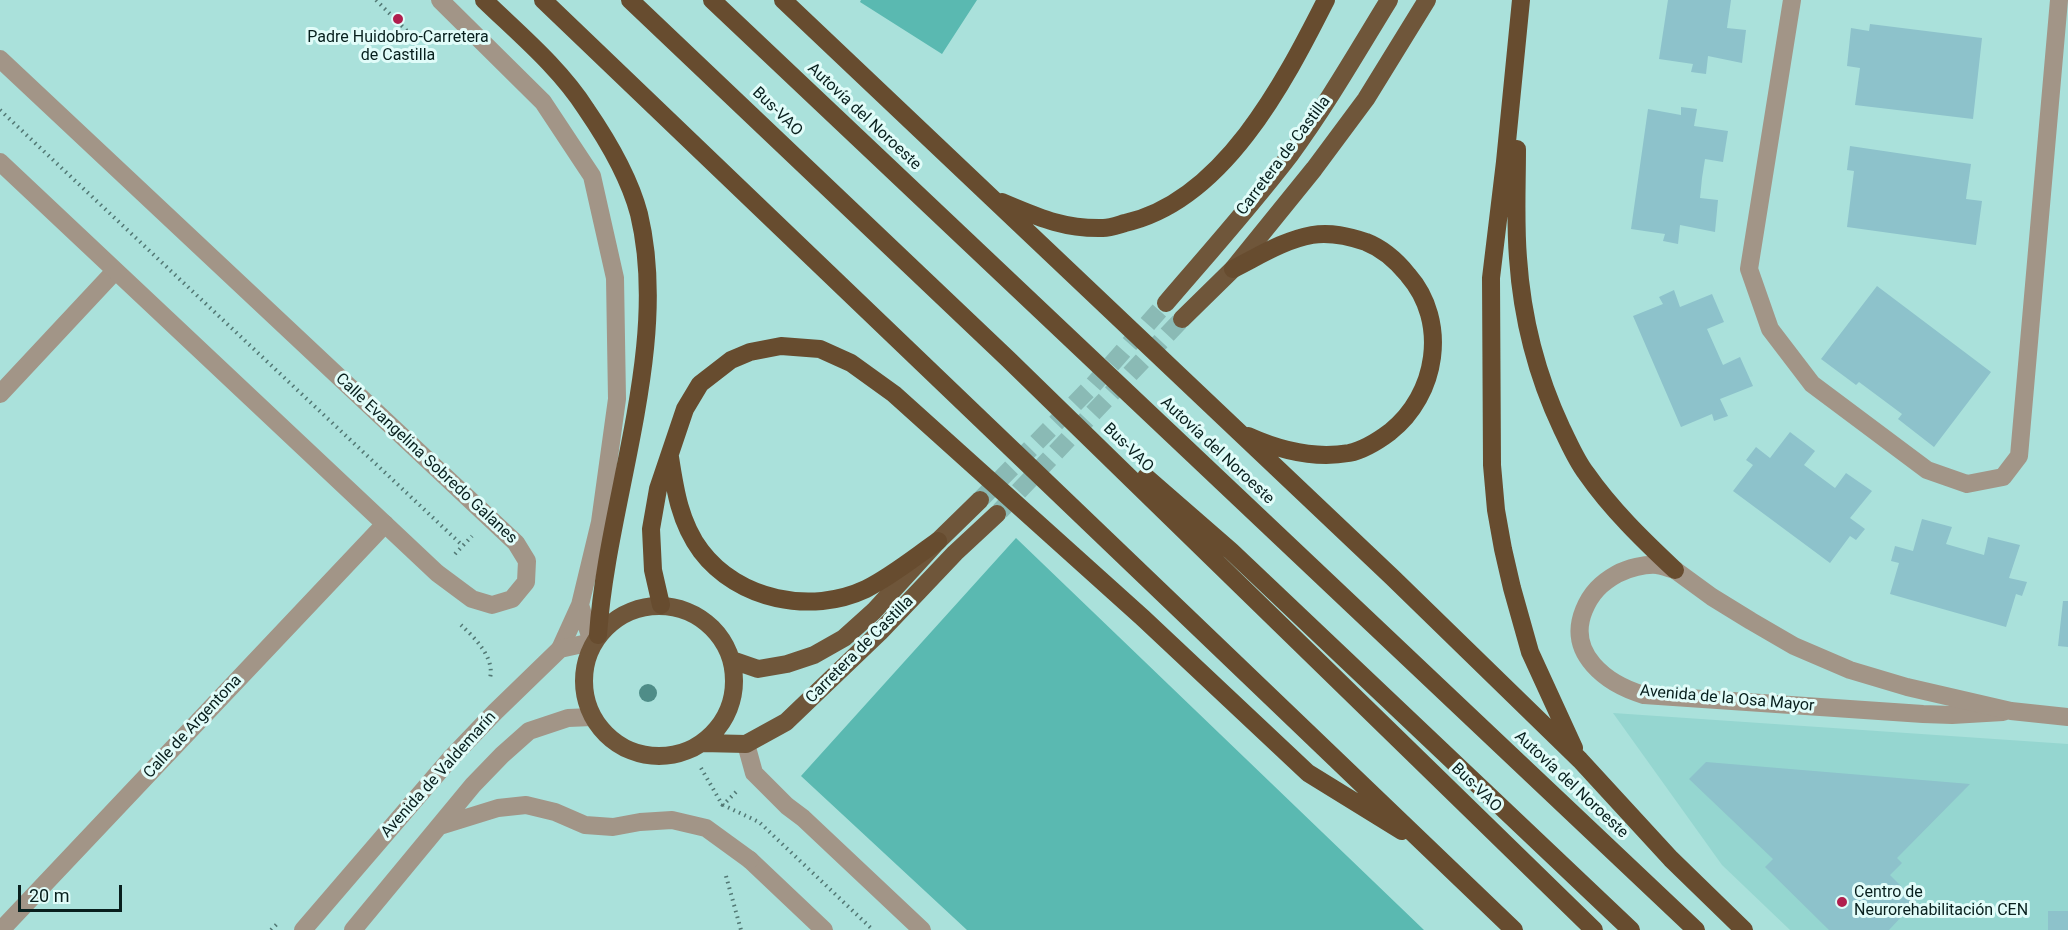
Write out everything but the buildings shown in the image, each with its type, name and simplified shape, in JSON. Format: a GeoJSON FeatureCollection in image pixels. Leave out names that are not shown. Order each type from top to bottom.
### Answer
{"type":"FeatureCollection","features":[{"type":"Feature","properties":{"kind":"highway"},"geometry":{"type":"LineString","coordinates":[[484,0],[552,66],[585,106],[627,179],[639,214],[647,284],[645,344],[595,638],[586,659],[584,690],[592,717],[615,743],[635,752],[657,756],[678,754],[702,743],[718,728],[729,710],[736,673],[725,643],[708,623],[686,610],[661,605],[642,607],[616,619],[595,638]]}},
{"type":"Feature","properties":{"kind":"highway"},"geometry":{"type":"LineString","coordinates":[[543,0],[1514,930]]}},
{"type":"Feature","properties":{"kind":"highway","name":"Bus-VAO"},"geometry":{"type":"LineString","coordinates":[[630,0],[1008,359],[1594,930]]}},
{"type":"Feature","properties":{"kind":"highway","name":"Autovía del Noroeste"},"geometry":{"type":"LineString","coordinates":[[712,0],[1696,930]]}},
{"type":"Feature","properties":{"kind":"highway"},"geometry":{"type":"LineString","coordinates":[[783,0],[1392,577],[1580,760],[1671,859],[1744,930]]}},
{"type":"Feature","properties":{"kind":"highway"},"geometry":{"type":"LineString","coordinates":[[992,198],[1055,224],[1104,228],[1141,219],[1164,209],[1194,189],[1244,138],[1275,92],[1326,0]]}},
{"type":"Feature","properties":{"kind":"highway","name":"Carretera de Castilla"},"geometry":{"type":"LineString","coordinates":[[1166,303],[1221,240],[1290,154],[1340,81],[1389,0]]}},
{"type":"Feature","properties":{"kind":"highway"},"geometry":{"type":"LineString","coordinates":[[1182,319],[1233,269],[1314,169],[1366,99],[1427,0]]}},
{"type":"Feature","properties":{"kind":"highway"},"geometry":{"type":"LineString","coordinates":[[1521,0],[1491,278],[1494,488],[1496,510],[1512,588],[1530,652],[1580,760]]}},
{"type":"Feature","properties":{"kind":"highway"},"geometry":{"type":"LineString","coordinates":[[1517,39],[1517,257],[1526,322],[1534,353],[1555,414],[1584,471],[1610,505],[1675,570]]}},
{"type":"Feature","properties":{"kind":"highway"},"geometry":{"type":"LineString","coordinates":[[1233,269],[1277,246],[1312,235],[1345,235],[1382,248],[1398,263],[1421,293],[1428,313],[1433,345],[1433,357],[1426,384],[1414,408],[1383,438],[1365,447],[1352,452],[1318,455],[1266,444],[1236,430]]}},
{"type":"Feature","properties":{"kind":"highway"},"geometry":{"type":"LineString","coordinates":[[661,605],[653,570],[651,529],[658,489],[685,409],[700,384],[731,360],[750,352],[781,346],[820,350],[851,363],[894,394],[1143,618],[1308,773],[1433,851]]}},
{"type":"Feature","properties":{"kind":"highway"},"geometry":{"type":"LineString","coordinates":[[1008,359],[1231,551],[1631,930]]}},
{"type":"Feature","properties":{"kind":"highway"},"geometry":{"type":"LineString","coordinates":[[670,452],[676,499],[701,551],[745,588],[769,596],[798,603],[832,600],[865,589],[892,574],[938,541]]}},
{"type":"Feature","properties":{"kind":"highway","name":"Carretera de Castilla"},"geometry":{"type":"LineString","coordinates":[[732,660],[758,669],[787,664],[814,655],[844,638],[874,611],[938,541],[980,500]]}},
{"type":"Feature","properties":{"kind":"highway","name":"Carretera de Castilla"},"geometry":{"type":"LineString","coordinates":[[746,744],[786,722],[880,632],[955,553],[997,514]]}},
{"type":"Feature","properties":{"kind":"highway"},"geometry":{"type":"LineString","coordinates":[[702,743],[746,744]]}},
{"type":"Feature","properties":{"kind":"street"},"geometry":{"type":"LineString","coordinates":[[441,0],[543,102],[592,176],[615,278],[617,399],[600,522],[580,604],[560,649]]}},
{"type":"Feature","properties":{"kind":"street"},"geometry":{"type":"LineString","coordinates":[[1792,0],[1749,269],[1770,329],[1812,384],[1927,470],[1968,484],[2003,477],[2019,456],[2059,0]]}},
{"type":"Feature","properties":{"kind":"street","name":"Calle Evangelina Sobredo Galanes"},"geometry":{"type":"LineString","coordinates":[[0,59],[516,543],[527,561],[526,582],[512,599],[492,605],[472,599],[437,573],[0,162]]}},
{"type":"Feature","properties":{"kind":"street"},"geometry":{"type":"LineString","coordinates":[[0,394],[115,271]]}},
{"type":"Feature","properties":{"kind":"street","name":"Calle de Argentona"},"geometry":{"type":"LineString","coordinates":[[1,930],[385,524]]}},
{"type":"Feature","properties":{"kind":"street","name":"Avenida de la Osa Mayor"},"geometry":{"type":"LineString","coordinates":[[2011,711],[1952,715],[1923,714],[1644,695],[1624,689],[1594,667],[1585,654],[1580,640],[1581,618],[1589,598],[1603,582],[1626,569],[1656,565],[1675,570],[1712,597],[1794,646],[1850,670],[1907,687],[2011,711],[2068,717]]}},
{"type":"Feature","properties":{"kind":"street"},"geometry":{"type":"LineString","coordinates":[[560,649],[595,638],[580,604]]}},
{"type":"Feature","properties":{"kind":"street","name":"Avenida de Valdemarín"},"geometry":{"type":"LineString","coordinates":[[303,930],[450,759],[560,649]]}},
{"type":"Feature","properties":{"kind":"street","name":"Avenida de Valdemarín"},"geometry":{"type":"LineString","coordinates":[[353,930],[473,785],[502,754],[529,731],[568,718],[592,717]]}},
{"type":"Feature","properties":{"kind":"street"},"geometry":{"type":"LineString","coordinates":[[746,744],[754,773],[922,930]]}},
{"type":"Feature","properties":{"kind":"street"},"geometry":{"type":"LineString","coordinates":[[440,826],[498,808],[526,805],[555,812],[585,825],[613,827],[672,820],[706,828],[750,860],[824,930]]}},
{"type":"Feature","properties":{"kind":"path"},"geometry":{"type":"LineString","coordinates":[[376,0],[412,36]]}},
{"type":"Feature","properties":{"kind":"path"},"geometry":{"type":"LineString","coordinates":[[0,110],[463,546]]}},
{"type":"Feature","properties":{"kind":"path"},"geometry":{"type":"LineString","coordinates":[[454,618],[483,650],[492,670],[490,680]]}},
{"type":"Feature","properties":{"kind":"path"},"geometry":{"type":"LineString","coordinates":[[723,805],[759,822],[873,930]]}},
{"type":"Feature","properties":{"kind":"path"},"geometry":{"type":"LineString","coordinates":[[780,843],[803,818]]}},
{"type":"Feature","properties":{"kind":"path"},"geometry":{"type":"LineString","coordinates":[[271,930],[279,921]]}},
{"type":"Feature","properties":{"kind":"shaded area"},"geometry":{"type":"Polygon","coordinates":[[[861,0],[977,0],[942,54],[860,2],[861,0]]]}},
{"type":"Feature","properties":{"kind":"shaded area"},"geometry":{"type":"Polygon","coordinates":[[[1016,538],[1424,930],[967,930],[801,776],[1016,538]]]}},
{"type":"Feature","properties":{"kind":"shaded area"},"geometry":{"type":"Polygon","coordinates":[[[1613,713],[2068,744],[2068,930],[1790,930],[1722,865],[1613,713]]]}},
{"type":"Feature","properties":{"kind":"tunnel"},"geometry":{"type":"LineString","coordinates":[[980,500],[1093,385],[1166,303]]}},
{"type":"Feature","properties":{"kind":"tunnel"},"geometry":{"type":"LineString","coordinates":[[1000,511],[1182,319]]}},
{"type":"Feature","properties":{"kind":"place","name":"Padre Huidobro-Carretera de Castilla"},"geometry":{"type":"Point","coordinates":[398,19]}},
{"type":"Feature","properties":{"kind":"place","name":"Centro de Neurorehabilitación CEN"},"geometry":{"type":"Point","coordinates":[1842,902]}}]}
